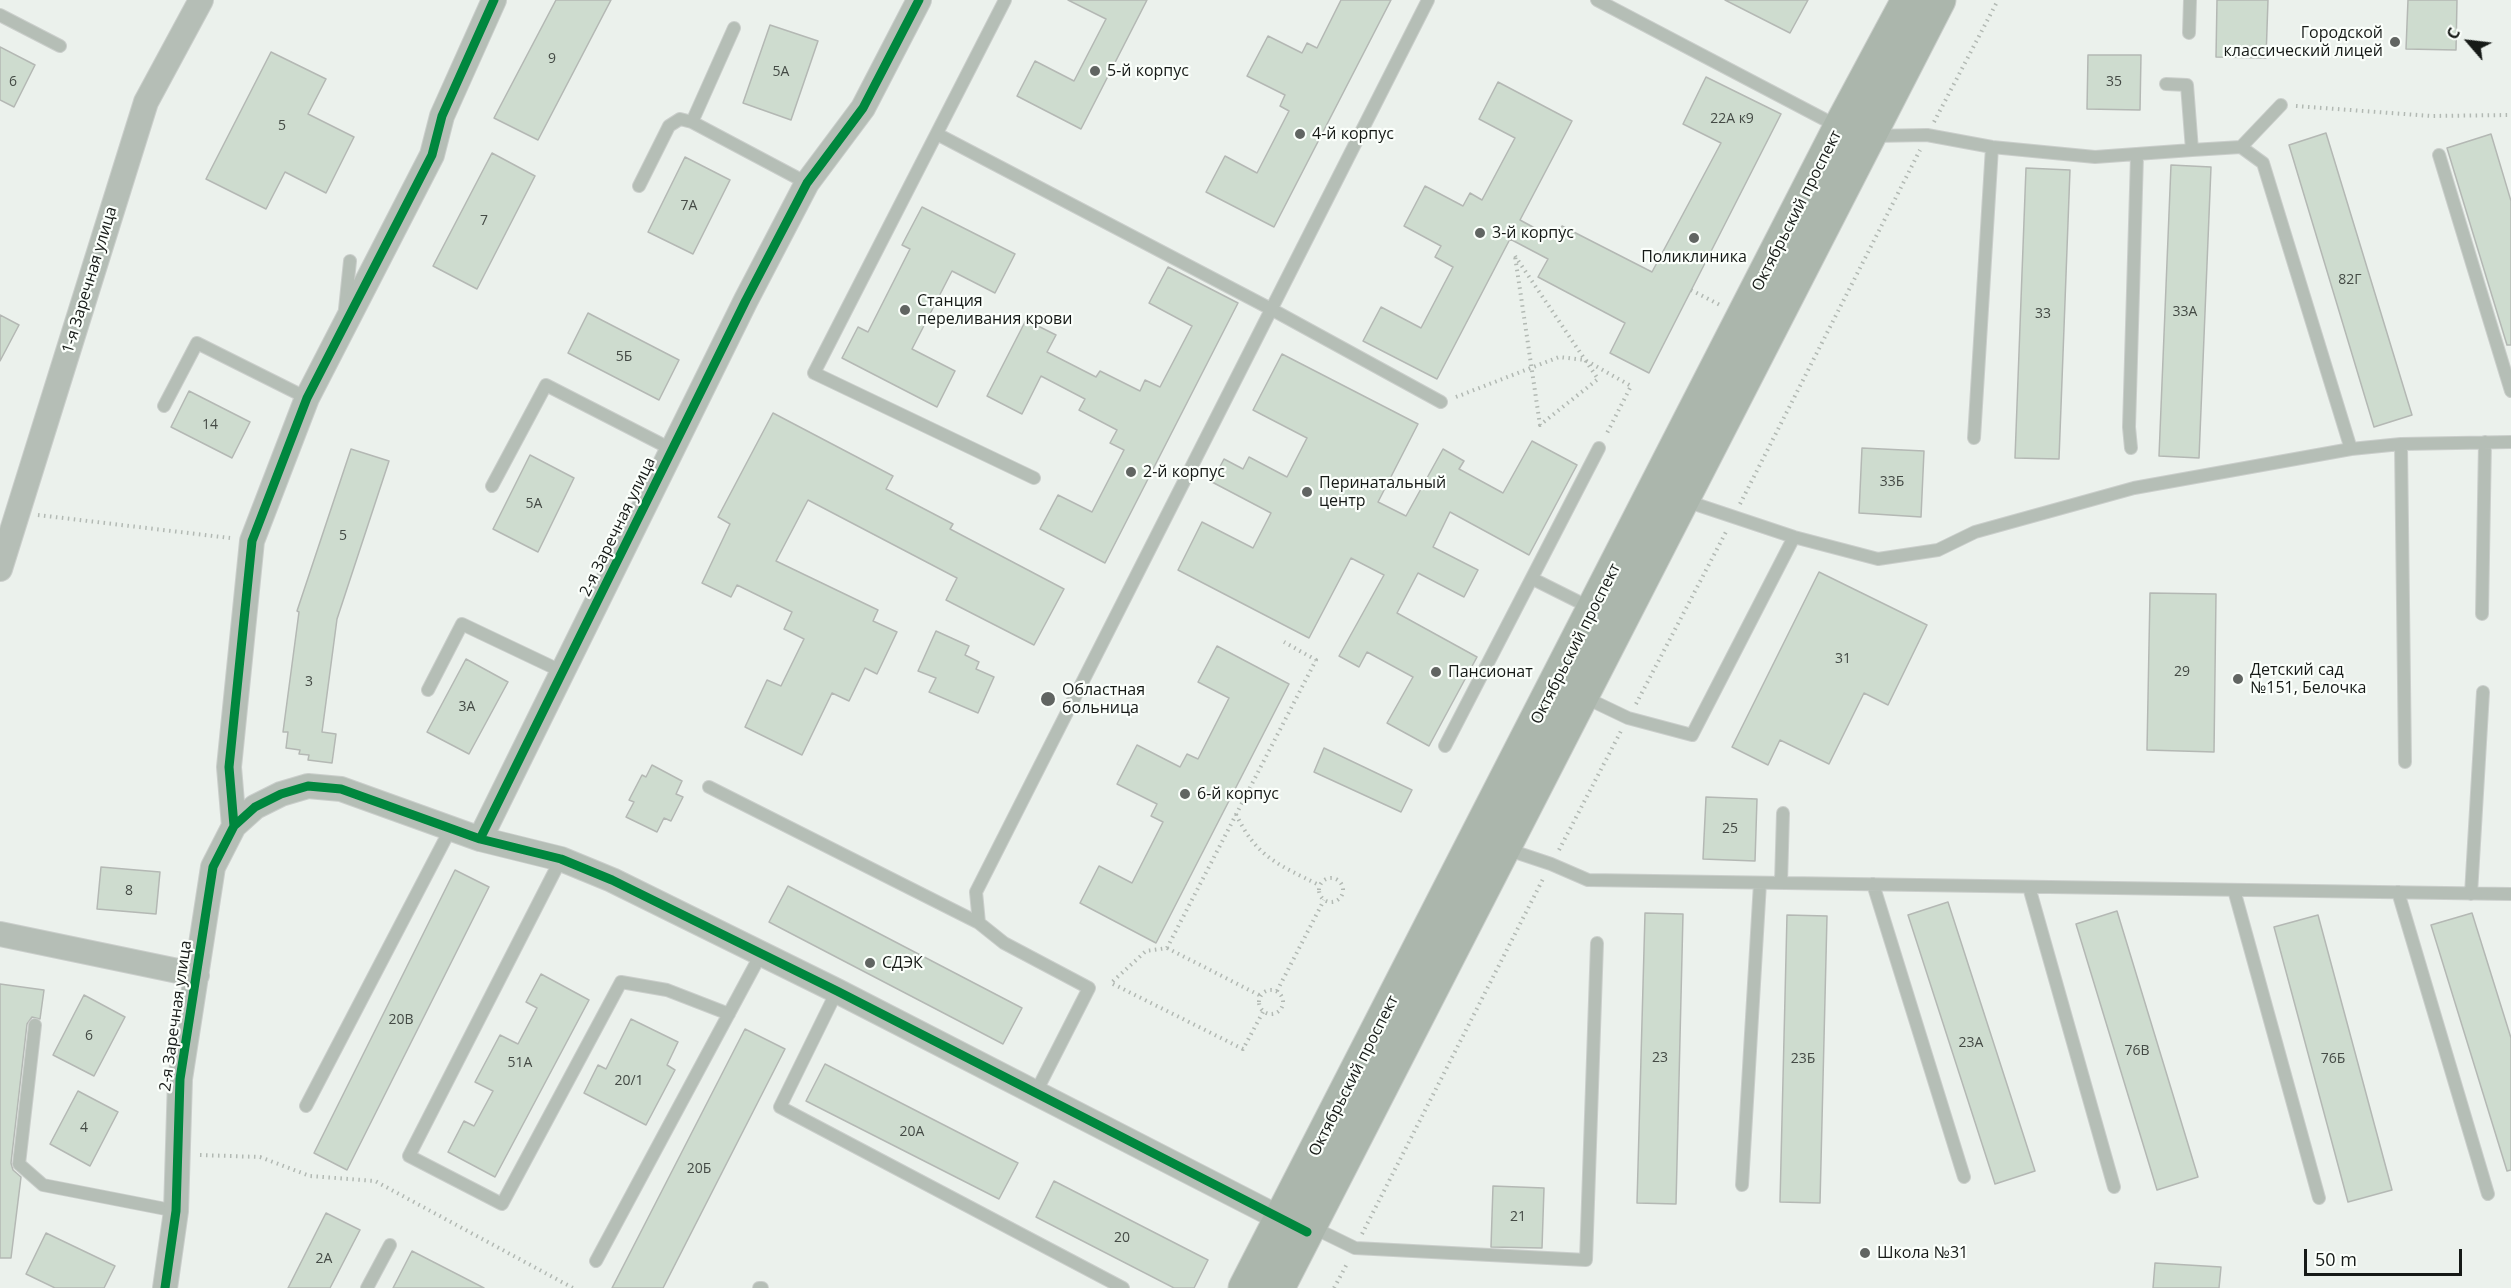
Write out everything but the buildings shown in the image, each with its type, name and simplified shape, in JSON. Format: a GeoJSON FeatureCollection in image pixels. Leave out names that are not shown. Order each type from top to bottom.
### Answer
{"type":"FeatureCollection","features":[{"type":"Feature","properties":{"kind":"main road","name":"Октябрьский проспект"},"geometry":{"type":"LineString","coordinates":[[1245,1288],[1299,1225],[1505,848],[1583,697],[1683,500],[1855,132],[1908,0]]}},
{"type":"Feature","properties":{"kind":"main road","name":"Октябрьский проспект"},"geometry":{"type":"LineString","coordinates":[[1278,1288],[1299,1225],[1594,609],[1855,132],[1940,0]]}},
{"type":"Feature","properties":{"kind":"street","name":"1-я Заречная улица"},"geometry":{"type":"LineString","coordinates":[[0,569],[146,102],[201,0]]}},
{"type":"Feature","properties":{"kind":"street"},"geometry":{"type":"LineString","coordinates":[[234,826],[229,766],[252,541],[308,398],[432,155],[442,116],[494,0]]}},
{"type":"Feature","properties":{"kind":"street","name":"2-я Заречная улица"},"geometry":{"type":"LineString","coordinates":[[165,1288],[176,1211],[180,1079],[213,867],[234,826],[255,807],[281,794],[308,786],[341,789],[480,839],[746,300],[807,183],[863,108],[919,0]]}},
{"type":"Feature","properties":{"kind":"street"},"geometry":{"type":"LineString","coordinates":[[480,839],[561,859],[612,880],[1299,1225]]}},
{"type":"Feature","properties":{"kind":"street"},"geometry":{"type":"LineString","coordinates":[[0,934],[197,975]]}},
{"type":"Feature","properties":{"kind":"lane"},"geometry":{"type":"LineString","coordinates":[[1005,0],[814,374],[1034,478]]}},
{"type":"Feature","properties":{"kind":"lane"},"geometry":{"type":"LineString","coordinates":[[979,923],[976,892],[1428,0]]}},
{"type":"Feature","properties":{"kind":"lane"},"geometry":{"type":"LineString","coordinates":[[1597,0],[1855,132],[1927,135],[1992,147],[2095,157],[2137,156],[2241,147],[2263,163],[2351,449]]}},
{"type":"Feature","properties":{"kind":"lane"},"geometry":{"type":"LineString","coordinates":[[2189,33],[2190,0]]}},
{"type":"Feature","properties":{"kind":"lane"},"geometry":{"type":"LineString","coordinates":[[0,15],[60,46]]}},
{"type":"Feature","properties":{"kind":"lane"},"geometry":{"type":"LineString","coordinates":[[692,122],[734,28]]}},
{"type":"Feature","properties":{"kind":"lane"},"geometry":{"type":"LineString","coordinates":[[2166,84],[2187,85],[2192,150]]}},
{"type":"Feature","properties":{"kind":"lane"},"geometry":{"type":"LineString","coordinates":[[2241,147],[2280,105]]}},
{"type":"Feature","properties":{"kind":"lane"},"geometry":{"type":"LineString","coordinates":[[639,186],[669,126],[680,119],[692,122],[807,183]]}},
{"type":"Feature","properties":{"kind":"lane"},"geometry":{"type":"LineString","coordinates":[[936,134],[1271,309],[1441,402]]}},
{"type":"Feature","properties":{"kind":"lane"},"geometry":{"type":"LineString","coordinates":[[1974,438],[1992,147]]}},
{"type":"Feature","properties":{"kind":"lane"},"geometry":{"type":"LineString","coordinates":[[2439,155],[2511,391]]}},
{"type":"Feature","properties":{"kind":"lane"},"geometry":{"type":"LineString","coordinates":[[2131,448],[2129,427],[2137,156]]}},
{"type":"Feature","properties":{"kind":"lane"},"geometry":{"type":"LineString","coordinates":[[344,328],[350,261]]}},
{"type":"Feature","properties":{"kind":"lane"},"geometry":{"type":"LineString","coordinates":[[164,406],[198,343],[308,398]]}},
{"type":"Feature","properties":{"kind":"lane"},"geometry":{"type":"LineString","coordinates":[[492,486],[546,385],[673,450]]}},
{"type":"Feature","properties":{"kind":"lane"},"geometry":{"type":"LineString","coordinates":[[2482,614],[2485,442]]}},
{"type":"Feature","properties":{"kind":"lane"},"geometry":{"type":"LineString","coordinates":[[1683,500],[1794,537],[1878,559],[1938,549],[1975,532],[2134,488],[2351,449],[2401,444],[2511,442]]}},
{"type":"Feature","properties":{"kind":"lane"},"geometry":{"type":"LineString","coordinates":[[2401,444],[2404,762]]}},
{"type":"Feature","properties":{"kind":"lane"},"geometry":{"type":"LineString","coordinates":[[1444,746],[1533,579],[1599,448]]}},
{"type":"Feature","properties":{"kind":"lane"},"geometry":{"type":"LineString","coordinates":[[1583,697],[1628,718],[1692,735],[1794,537]]}},
{"type":"Feature","properties":{"kind":"lane"},"geometry":{"type":"LineString","coordinates":[[1533,579],[1594,609]]}},
{"type":"Feature","properties":{"kind":"lane"},"geometry":{"type":"LineString","coordinates":[[428,690],[462,624],[563,672]]}},
{"type":"Feature","properties":{"kind":"lane"},"geometry":{"type":"LineString","coordinates":[[2471,894],[2483,692]]}},
{"type":"Feature","properties":{"kind":"lane"},"geometry":{"type":"LineString","coordinates":[[709,787],[979,923],[1004,943],[1089,988],[1036,1092]]}},
{"type":"Feature","properties":{"kind":"lane"},"geometry":{"type":"LineString","coordinates":[[1781,883],[1783,813]]}},
{"type":"Feature","properties":{"kind":"lane"},"geometry":{"type":"LineString","coordinates":[[306,1106],[451,828]]}},
{"type":"Feature","properties":{"kind":"lane"},"geometry":{"type":"LineString","coordinates":[[1505,848],[1588,880],[2511,894]]}},
{"type":"Feature","properties":{"kind":"lane"},"geometry":{"type":"LineString","coordinates":[[561,859],[409,1156],[501,1204],[621,982],[667,990],[729,1014]]}},
{"type":"Feature","properties":{"kind":"lane"},"geometry":{"type":"LineString","coordinates":[[1742,1185],[1760,883]]}},
{"type":"Feature","properties":{"kind":"lane"},"geometry":{"type":"LineString","coordinates":[[1874,884],[1965,1177]]}},
{"type":"Feature","properties":{"kind":"lane"},"geometry":{"type":"LineString","coordinates":[[2029,887],[2114,1187]]}},
{"type":"Feature","properties":{"kind":"lane"},"geometry":{"type":"LineString","coordinates":[[2234,890],[2319,1198]]}},
{"type":"Feature","properties":{"kind":"lane"},"geometry":{"type":"LineString","coordinates":[[2398,892],[2488,1194]]}},
{"type":"Feature","properties":{"kind":"lane"},"geometry":{"type":"LineString","coordinates":[[1299,1225],[1355,1248],[1586,1260],[1597,943]]}},
{"type":"Feature","properties":{"kind":"lane"},"geometry":{"type":"LineString","coordinates":[[596,1261],[761,954]]}},
{"type":"Feature","properties":{"kind":"lane"},"geometry":{"type":"LineString","coordinates":[[837,991],[780,1107],[1123,1288]]}},
{"type":"Feature","properties":{"kind":"lane"},"geometry":{"type":"LineString","coordinates":[[35,1025],[19,1164],[43,1185],[176,1211]]}},
{"type":"Feature","properties":{"kind":"lane"},"geometry":{"type":"LineString","coordinates":[[367,1288],[390,1245]]}},
{"type":"Feature","properties":{"kind":"path"},"geometry":{"type":"LineString","coordinates":[[1334,1288],[1551,864],[1734,517],[1927,135],[1998,0]]}},
{"type":"Feature","properties":{"kind":"path"},"geometry":{"type":"LineString","coordinates":[[2280,105],[2431,116],[2511,115]]}},
{"type":"Feature","properties":{"kind":"path"},"geometry":{"type":"LineString","coordinates":[[1515,256],[1586,360],[1598,379],[1540,425],[1515,256]]}},
{"type":"Feature","properties":{"kind":"path"},"geometry":{"type":"LineString","coordinates":[[1691,290],[1721,305]]}},
{"type":"Feature","properties":{"kind":"path"},"geometry":{"type":"LineString","coordinates":[[1441,402],[1559,357],[1586,360],[1631,386],[1599,448]]}},
{"type":"Feature","properties":{"kind":"path"},"geometry":{"type":"LineString","coordinates":[[35,514],[252,541]]}},
{"type":"Feature","properties":{"kind":"path"},"geometry":{"type":"LineString","coordinates":[[1167,948],[1317,660],[1284,642]]}},
{"type":"Feature","properties":{"kind":"path"},"geometry":{"type":"LineString","coordinates":[[1236,814],[1247,836],[1270,860],[1319,885]]}},
{"type":"Feature","properties":{"kind":"path"},"geometry":{"type":"LineString","coordinates":[[1333,879],[1343,886],[1341,897],[1337,901],[1324,900],[1318,891],[1323,881],[1333,879]]}},
{"type":"Feature","properties":{"kind":"path"},"geometry":{"type":"LineString","coordinates":[[1277,991],[1324,900]]}},
{"type":"Feature","properties":{"kind":"path"},"geometry":{"type":"LineString","coordinates":[[1261,996],[1167,948],[1146,951],[1111,983],[1243,1049],[1263,1012]]}},
{"type":"Feature","properties":{"kind":"path"},"geometry":{"type":"LineString","coordinates":[[1270,990],[1277,991],[1282,999],[1280,1008],[1273,1014],[1263,1012],[1260,1007],[1261,996],[1270,990]]}},
{"type":"Feature","properties":{"kind":"path"},"geometry":{"type":"LineString","coordinates":[[177,1155],[260,1157],[310,1176],[375,1181],[573,1288]]}},
{"type":"Feature","properties":{"kind":"cycle path"},"geometry":{"type":"LineString","coordinates":[[234,826],[229,767],[252,541],[307,398],[432,155],[442,116],[494,0]]}},
{"type":"Feature","properties":{"kind":"cycle path"},"geometry":{"type":"LineString","coordinates":[[480,839],[746,300],[807,183],[863,108],[919,0]]}},
{"type":"Feature","properties":{"kind":"cycle path"},"geometry":{"type":"LineString","coordinates":[[165,1288],[176,1211],[180,1079],[213,867],[234,826],[255,807],[281,794],[308,786],[341,789],[480,839],[561,859],[612,880],[837,991],[1307,1232]]}},
{"type":"Feature","properties":{"kind":"place","name":"Городской классический лицей"},"geometry":{"type":"Point","coordinates":[2395,42]}},
{"type":"Feature","properties":{"kind":"place","name":"5-й корпус"},"geometry":{"type":"Point","coordinates":[1095,71]}},
{"type":"Feature","properties":{"kind":"place","name":"4-й корпус"},"geometry":{"type":"Point","coordinates":[1300,134]}},
{"type":"Feature","properties":{"kind":"place","name":"3-й корпус"},"geometry":{"type":"Point","coordinates":[1480,233]}},
{"type":"Feature","properties":{"kind":"place","name":"Поликлиника"},"geometry":{"type":"Point","coordinates":[1694,238]}},
{"type":"Feature","properties":{"kind":"place","name":"Станция переливания крови"},"geometry":{"type":"Point","coordinates":[905,310]}},
{"type":"Feature","properties":{"kind":"place","name":"2-й корпус"},"geometry":{"type":"Point","coordinates":[1131,472]}},
{"type":"Feature","properties":{"kind":"place","name":"Перинатальный центр"},"geometry":{"type":"Point","coordinates":[1307,492]}},
{"type":"Feature","properties":{"kind":"place","name":"Пансионат"},"geometry":{"type":"Point","coordinates":[1436,672]}},
{"type":"Feature","properties":{"kind":"place","name":"Детский сад №151, Белочка"},"geometry":{"type":"Point","coordinates":[2238,679]}},
{"type":"Feature","properties":{"kind":"place","name":"Областная больница"},"geometry":{"type":"Point","coordinates":[1048,699]}},
{"type":"Feature","properties":{"kind":"place","name":"6-й корпус"},"geometry":{"type":"Point","coordinates":[1185,794]}},
{"type":"Feature","properties":{"kind":"place","name":"СДЭК"},"geometry":{"type":"Point","coordinates":[870,963]}},
{"type":"Feature","properties":{"kind":"place","name":"Школа №31"},"geometry":{"type":"Point","coordinates":[1865,1253]}}]}
